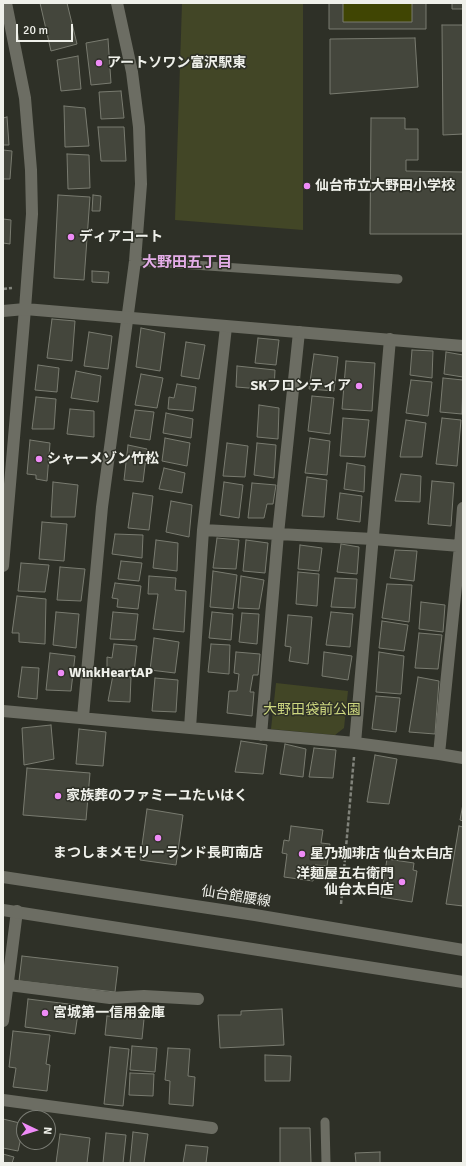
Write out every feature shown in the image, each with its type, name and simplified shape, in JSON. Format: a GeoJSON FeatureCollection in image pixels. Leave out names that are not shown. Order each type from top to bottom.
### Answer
{"type":"FeatureCollection","features":[{"type":"Feature","properties":{"kind":"street"},"geometry":{"type":"LineString","coordinates":[[3,566],[5,512],[25,309],[32,214],[31,170],[25,98],[6,3]]}},
{"type":"Feature","properties":{"kind":"street"},"geometry":{"type":"LineString","coordinates":[[82,717],[102,507],[126,318],[135,260],[142,184],[139,127],[132,72],[117,3]]}},
{"type":"Feature","properties":{"kind":"street"},"geometry":{"type":"LineString","coordinates":[[3,311],[25,309],[226,328],[299,332],[463,346]]}},
{"type":"Feature","properties":{"kind":"street"},"geometry":{"type":"LineString","coordinates":[[190,728],[203,530],[226,328]]}},
{"type":"Feature","properties":{"kind":"street"},"geometry":{"type":"LineString","coordinates":[[261,735],[278,534],[299,332]]}},
{"type":"Feature","properties":{"kind":"street"},"geometry":{"type":"LineString","coordinates":[[355,743],[390,339]]}},
{"type":"Feature","properties":{"kind":"street"},"geometry":{"type":"LineString","coordinates":[[439,754],[463,508]]}},
{"type":"Feature","properties":{"kind":"street"},"geometry":{"type":"LineString","coordinates":[[203,530],[373,539],[460,546]]}},
{"type":"Feature","properties":{"kind":"street"},"geometry":{"type":"LineString","coordinates":[[3,711],[355,743],[463,758]]}},
{"type":"Feature","properties":{"kind":"street","name":"仙台館腰線"},"geometry":{"type":"LineString","coordinates":[[3,877],[262,916],[463,950]]}},
{"type":"Feature","properties":{"kind":"street"},"geometry":{"type":"LineString","coordinates":[[3,910],[463,982]]}},
{"type":"Feature","properties":{"kind":"street"},"geometry":{"type":"LineString","coordinates":[[3,1021],[9,985],[17,912]]}},
{"type":"Feature","properties":{"kind":"street"},"geometry":{"type":"LineString","coordinates":[[9,985],[110,998],[144,996],[198,999]]}},
{"type":"Feature","properties":{"kind":"street"},"geometry":{"type":"LineString","coordinates":[[3,1100],[212,1128]]}},
{"type":"Feature","properties":{"kind":"lane"},"geometry":{"type":"LineString","coordinates":[[135,260],[398,279]]}},
{"type":"Feature","properties":{"kind":"lane"},"geometry":{"type":"LineString","coordinates":[[325,1122],[326,1163]]}},
{"type":"Feature","properties":{"kind":"path"},"geometry":{"type":"LineString","coordinates":[[341,904],[355,743]]}},
{"type":"Feature","properties":{"kind":"green space"},"geometry":{"type":"Polygon","coordinates":[[[182,3],[303,3],[303,230],[175,220],[182,3]]]}},
{"type":"Feature","properties":{"kind":"green space","name":"大野田袋前公園"},"geometry":{"type":"Polygon","coordinates":[[[276,683],[348,691],[344,728],[335,735],[271,729],[276,683]]]}},
{"type":"Feature","properties":{"kind":"shaded area"},"geometry":{"type":"Polygon","coordinates":[[[343,3],[412,3],[412,22],[343,22],[343,3]]]}},
{"type":"Feature","properties":{"kind":"building"},"geometry":{"type":"Polygon","coordinates":[[[40,3],[67,3],[77,44],[51,51],[40,3]]]}},
{"type":"Feature","properties":{"kind":"building"},"geometry":{"type":"Polygon","coordinates":[[[329,3],[343,3],[343,22],[412,22],[412,3],[426,3],[426,29],[329,29],[329,3]]]}},
{"type":"Feature","properties":{"kind":"building"},"geometry":{"type":"Polygon","coordinates":[[[452,3],[463,3],[463,9],[452,9],[452,3]]]}},
{"type":"Feature","properties":{"kind":"building"},"geometry":{"type":"Polygon","coordinates":[[[442,25],[463,25],[463,134],[443,135],[442,25]]]}},
{"type":"Feature","properties":{"kind":"building"},"geometry":{"type":"Polygon","coordinates":[[[415,38],[418,87],[330,94],[330,39],[415,38]]]}},
{"type":"Feature","properties":{"kind":"building","name":"アートソワン富沢駅東"},"geometry":{"type":"Polygon","coordinates":[[[108,39],[111,83],[91,85],[86,43],[108,39]]]}},
{"type":"Feature","properties":{"kind":"building"},"geometry":{"type":"Polygon","coordinates":[[[78,56],[81,89],[61,91],[57,60],[78,56]]]}},
{"type":"Feature","properties":{"kind":"building"},"geometry":{"type":"Polygon","coordinates":[[[121,91],[124,118],[101,119],[99,92],[121,91]]]}},
{"type":"Feature","properties":{"kind":"building"},"geometry":{"type":"Polygon","coordinates":[[[64,106],[85,108],[89,146],[65,147],[64,106]]]}},
{"type":"Feature","properties":{"kind":"building"},"geometry":{"type":"Polygon","coordinates":[[[7,117],[9,145],[3,145],[3,118],[7,117]]]}},
{"type":"Feature","properties":{"kind":"building"},"geometry":{"type":"Polygon","coordinates":[[[371,118],[405,118],[405,129],[418,129],[418,160],[406,160],[406,171],[463,172],[463,234],[370,234],[371,118]]]}},
{"type":"Feature","properties":{"kind":"building"},"geometry":{"type":"Polygon","coordinates":[[[98,127],[124,127],[126,161],[101,161],[98,127]]]}},
{"type":"Feature","properties":{"kind":"building"},"geometry":{"type":"Polygon","coordinates":[[[3,150],[12,151],[10,179],[3,179],[3,150]]]}},
{"type":"Feature","properties":{"kind":"building"},"geometry":{"type":"Polygon","coordinates":[[[67,154],[89,155],[90,188],[68,189],[67,154]]]}},
{"type":"Feature","properties":{"kind":"building","name":"ディアコート"},"geometry":{"type":"Polygon","coordinates":[[[58,195],[90,197],[84,280],[54,278],[58,195]]]}},
{"type":"Feature","properties":{"kind":"building"},"geometry":{"type":"Polygon","coordinates":[[[93,195],[101,196],[100,211],[92,211],[93,195]]]}},
{"type":"Feature","properties":{"kind":"building"},"geometry":{"type":"Polygon","coordinates":[[[3,219],[11,220],[10,244],[3,243],[3,219]]]}},
{"type":"Feature","properties":{"kind":"building"},"geometry":{"type":"Polygon","coordinates":[[[92,271],[109,272],[108,283],[92,282],[92,271]]]}},
{"type":"Feature","properties":{"kind":"building"},"geometry":{"type":"Polygon","coordinates":[[[52,319],[75,321],[72,361],[47,358],[52,319]]]}},
{"type":"Feature","properties":{"kind":"building"},"geometry":{"type":"Polygon","coordinates":[[[141,328],[165,333],[160,371],[136,367],[141,328]]]}},
{"type":"Feature","properties":{"kind":"building"},"geometry":{"type":"Polygon","coordinates":[[[89,332],[112,336],[108,369],[84,366],[89,332]]]}},
{"type":"Feature","properties":{"kind":"building"},"geometry":{"type":"Polygon","coordinates":[[[258,338],[279,340],[276,365],[255,363],[258,338]]]}},
{"type":"Feature","properties":{"kind":"building"},"geometry":{"type":"Polygon","coordinates":[[[186,342],[205,345],[199,379],[181,376],[186,342]]]}},
{"type":"Feature","properties":{"kind":"building"},"geometry":{"type":"Polygon","coordinates":[[[412,350],[433,351],[432,378],[410,375],[412,350]]]}},
{"type":"Feature","properties":{"kind":"building"},"geometry":{"type":"Polygon","coordinates":[[[446,352],[463,355],[463,377],[444,374],[446,352]]]}},
{"type":"Feature","properties":{"kind":"building"},"geometry":{"type":"Polygon","coordinates":[[[314,354],[338,357],[334,391],[309,389],[314,354]]]}},
{"type":"Feature","properties":{"kind":"building","name":"SKフロンティア"},"geometry":{"type":"Polygon","coordinates":[[[346,361],[375,363],[372,411],[342,409],[346,361]]]}},
{"type":"Feature","properties":{"kind":"building"},"geometry":{"type":"Polygon","coordinates":[[[38,365],[59,368],[57,392],[35,390],[38,365]]]}},
{"type":"Feature","properties":{"kind":"building"},"geometry":{"type":"Polygon","coordinates":[[[237,366],[275,370],[274,390],[236,387],[237,366]]]}},
{"type":"Feature","properties":{"kind":"building"},"geometry":{"type":"Polygon","coordinates":[[[76,371],[101,376],[98,402],[71,398],[76,371]]]}},
{"type":"Feature","properties":{"kind":"building"},"geometry":{"type":"Polygon","coordinates":[[[141,374],[163,378],[157,408],[135,405],[141,374]]]}},
{"type":"Feature","properties":{"kind":"building"},"geometry":{"type":"Polygon","coordinates":[[[443,378],[463,380],[462,414],[440,412],[443,378]]]}},
{"type":"Feature","properties":{"kind":"building"},"geometry":{"type":"Polygon","coordinates":[[[411,380],[432,382],[428,416],[406,413],[411,380]]]}},
{"type":"Feature","properties":{"kind":"building"},"geometry":{"type":"Polygon","coordinates":[[[177,384],[196,387],[193,411],[168,409],[169,397],[174,398],[177,384]]]}},
{"type":"Feature","properties":{"kind":"building"},"geometry":{"type":"Polygon","coordinates":[[[312,396],[334,398],[330,434],[308,431],[312,396]]]}},
{"type":"Feature","properties":{"kind":"building"},"geometry":{"type":"Polygon","coordinates":[[[36,397],[56,399],[54,429],[32,429],[36,397]]]}},
{"type":"Feature","properties":{"kind":"building"},"geometry":{"type":"Polygon","coordinates":[[[259,405],[279,408],[278,439],[257,437],[259,405]]]}},
{"type":"Feature","properties":{"kind":"building"},"geometry":{"type":"Polygon","coordinates":[[[70,409],[94,411],[94,437],[67,434],[70,409]]]}},
{"type":"Feature","properties":{"kind":"building"},"geometry":{"type":"Polygon","coordinates":[[[135,410],[154,412],[150,440],[130,437],[135,410]]]}},
{"type":"Feature","properties":{"kind":"building"},"geometry":{"type":"Polygon","coordinates":[[[166,413],[193,419],[191,438],[163,433],[166,413]]]}},
{"type":"Feature","properties":{"kind":"building"},"geometry":{"type":"Polygon","coordinates":[[[343,418],[369,420],[365,457],[340,456],[343,418]]]}},
{"type":"Feature","properties":{"kind":"building"},"geometry":{"type":"Polygon","coordinates":[[[442,418],[461,420],[457,466],[436,464],[442,418]]]}},
{"type":"Feature","properties":{"kind":"building"},"geometry":{"type":"Polygon","coordinates":[[[406,420],[426,423],[422,457],[400,457],[406,420]]]}},
{"type":"Feature","properties":{"kind":"building"},"geometry":{"type":"Polygon","coordinates":[[[165,438],[190,443],[187,466],[162,461],[165,438]]]}},
{"type":"Feature","properties":{"kind":"building"},"geometry":{"type":"Polygon","coordinates":[[[310,438],[330,441],[327,475],[305,473],[310,438]]]}},
{"type":"Feature","properties":{"kind":"building","name":"シャーメゾン竹松"},"geometry":{"type":"Polygon","coordinates":[[[30,440],[50,443],[47,481],[36,479],[36,475],[27,474],[30,440]]]}},
{"type":"Feature","properties":{"kind":"building"},"geometry":{"type":"Polygon","coordinates":[[[227,443],[248,446],[245,477],[223,476],[227,443]]]}},
{"type":"Feature","properties":{"kind":"building"},"geometry":{"type":"Polygon","coordinates":[[[257,443],[276,445],[274,478],[254,475],[257,443]]]}},
{"type":"Feature","properties":{"kind":"building"},"geometry":{"type":"Polygon","coordinates":[[[128,445],[147,449],[143,482],[124,480],[128,445]]]}},
{"type":"Feature","properties":{"kind":"building"},"geometry":{"type":"Polygon","coordinates":[[[347,463],[365,466],[364,492],[344,489],[347,463]]]}},
{"type":"Feature","properties":{"kind":"building"},"geometry":{"type":"Polygon","coordinates":[[[164,468],[185,473],[182,493],[159,489],[164,468]]]}},
{"type":"Feature","properties":{"kind":"building"},"geometry":{"type":"Polygon","coordinates":[[[401,474],[421,476],[420,502],[395,501],[401,474]]]}},
{"type":"Feature","properties":{"kind":"building"},"geometry":{"type":"Polygon","coordinates":[[[307,477],[327,480],[324,517],[302,516],[307,477]]]}},
{"type":"Feature","properties":{"kind":"building"},"geometry":{"type":"Polygon","coordinates":[[[432,481],[454,483],[451,526],[428,524],[432,481]]]}},
{"type":"Feature","properties":{"kind":"building"},"geometry":{"type":"Polygon","coordinates":[[[53,482],[78,485],[75,517],[51,517],[53,482]]]}},
{"type":"Feature","properties":{"kind":"building"},"geometry":{"type":"Polygon","coordinates":[[[224,482],[243,485],[239,518],[220,515],[224,482]]]}},
{"type":"Feature","properties":{"kind":"building"},"geometry":{"type":"Polygon","coordinates":[[[252,483],[276,485],[273,504],[267,504],[264,518],[248,518],[252,483]]]}},
{"type":"Feature","properties":{"kind":"building"},"geometry":{"type":"Polygon","coordinates":[[[133,493],[153,496],[149,530],[128,528],[133,493]]]}},
{"type":"Feature","properties":{"kind":"building"},"geometry":{"type":"Polygon","coordinates":[[[340,493],[362,496],[360,522],[337,519],[340,493]]]}},
{"type":"Feature","properties":{"kind":"building"},"geometry":{"type":"Polygon","coordinates":[[[171,501],[192,505],[189,537],[166,532],[171,501]]]}},
{"type":"Feature","properties":{"kind":"building"},"geometry":{"type":"Polygon","coordinates":[[[42,522],[67,524],[64,561],[39,559],[42,522]]]}},
{"type":"Feature","properties":{"kind":"building"},"geometry":{"type":"Polygon","coordinates":[[[115,534],[143,535],[142,558],[112,554],[115,534]]]}},
{"type":"Feature","properties":{"kind":"building"},"geometry":{"type":"Polygon","coordinates":[[[217,538],[239,540],[236,569],[213,568],[217,538]]]}},
{"type":"Feature","properties":{"kind":"building"},"geometry":{"type":"Polygon","coordinates":[[[156,540],[178,543],[177,571],[153,568],[156,540]]]}},
{"type":"Feature","properties":{"kind":"building"},"geometry":{"type":"Polygon","coordinates":[[[246,540],[268,543],[265,573],[243,571],[246,540]]]}},
{"type":"Feature","properties":{"kind":"building"},"geometry":{"type":"Polygon","coordinates":[[[341,544],[359,547],[357,574],[337,572],[341,544]]]}},
{"type":"Feature","properties":{"kind":"building"},"geometry":{"type":"Polygon","coordinates":[[[300,545],[322,548],[319,571],[298,569],[300,545]]]}},
{"type":"Feature","properties":{"kind":"building"},"geometry":{"type":"Polygon","coordinates":[[[395,550],[417,551],[414,581],[390,578],[395,550]]]}},
{"type":"Feature","properties":{"kind":"building"},"geometry":{"type":"Polygon","coordinates":[[[121,561],[142,563],[139,581],[118,579],[121,561]]]}},
{"type":"Feature","properties":{"kind":"building"},"geometry":{"type":"Polygon","coordinates":[[[21,563],[49,565],[45,592],[18,591],[21,563]]]}},
{"type":"Feature","properties":{"kind":"building"},"geometry":{"type":"Polygon","coordinates":[[[60,567],[85,569],[81,601],[57,600],[60,567]]]}},
{"type":"Feature","properties":{"kind":"building"},"geometry":{"type":"Polygon","coordinates":[[[213,571],[237,575],[233,609],[210,607],[213,571]]]}},
{"type":"Feature","properties":{"kind":"building"},"geometry":{"type":"Polygon","coordinates":[[[298,572],[319,574],[317,606],[296,604],[298,572]]]}},
{"type":"Feature","properties":{"kind":"building"},"geometry":{"type":"Polygon","coordinates":[[[149,576],[176,578],[175,590],[186,591],[184,632],[153,629],[158,594],[148,594],[149,576]]]}},
{"type":"Feature","properties":{"kind":"building"},"geometry":{"type":"Polygon","coordinates":[[[241,576],[264,580],[259,609],[238,608],[241,576]]]}},
{"type":"Feature","properties":{"kind":"building"},"geometry":{"type":"Polygon","coordinates":[[[335,578],[357,579],[355,608],[331,607],[335,578]]]}},
{"type":"Feature","properties":{"kind":"building"},"geometry":{"type":"Polygon","coordinates":[[[115,583],[141,586],[138,609],[117,607],[118,599],[112,598],[115,583]]]}},
{"type":"Feature","properties":{"kind":"building"},"geometry":{"type":"Polygon","coordinates":[[[387,584],[412,585],[409,622],[382,618],[387,584]]]}},
{"type":"Feature","properties":{"kind":"building"},"geometry":{"type":"Polygon","coordinates":[[[17,596],[46,599],[45,644],[19,642],[19,633],[12,633],[17,596]]]}},
{"type":"Feature","properties":{"kind":"building"},"geometry":{"type":"Polygon","coordinates":[[[421,602],[445,605],[443,632],[419,629],[421,602]]]}},
{"type":"Feature","properties":{"kind":"building"},"geometry":{"type":"Polygon","coordinates":[[[56,612],[79,614],[76,648],[53,645],[56,612]]]}},
{"type":"Feature","properties":{"kind":"building"},"geometry":{"type":"Polygon","coordinates":[[[113,612],[138,614],[135,640],[110,639],[113,612]]]}},
{"type":"Feature","properties":{"kind":"building"},"geometry":{"type":"Polygon","coordinates":[[[212,612],[233,614],[231,640],[209,638],[212,612]]]}},
{"type":"Feature","properties":{"kind":"building"},"geometry":{"type":"Polygon","coordinates":[[[331,612],[353,614],[350,647],[326,645],[331,612]]]}},
{"type":"Feature","properties":{"kind":"building"},"geometry":{"type":"Polygon","coordinates":[[[242,613],[259,614],[257,644],[239,642],[242,613]]]}},
{"type":"Feature","properties":{"kind":"building"},"geometry":{"type":"Polygon","coordinates":[[[288,615],[312,617],[308,664],[289,661],[291,647],[285,646],[288,615]]]}},
{"type":"Feature","properties":{"kind":"building"},"geometry":{"type":"Polygon","coordinates":[[[382,621],[408,625],[404,651],[379,648],[382,621]]]}},
{"type":"Feature","properties":{"kind":"building"},"geometry":{"type":"Polygon","coordinates":[[[419,633],[442,635],[438,669],[415,668],[419,633]]]}},
{"type":"Feature","properties":{"kind":"building"},"geometry":{"type":"Polygon","coordinates":[[[154,638],[179,642],[175,673],[150,670],[154,638]]]}},
{"type":"Feature","properties":{"kind":"building"},"geometry":{"type":"Polygon","coordinates":[[[114,644],[137,646],[134,673],[107,671],[107,657],[112,658],[114,644]]]}},
{"type":"Feature","properties":{"kind":"building"},"geometry":{"type":"Polygon","coordinates":[[[211,644],[230,645],[229,674],[208,672],[211,644]]]}},
{"type":"Feature","properties":{"kind":"building"},"geometry":{"type":"Polygon","coordinates":[[[236,652],[260,654],[258,675],[253,675],[250,692],[254,692],[252,716],[227,713],[229,691],[237,691],[239,674],[234,673],[236,652]]]}},
{"type":"Feature","properties":{"kind":"building"},"geometry":{"type":"Polygon","coordinates":[[[324,652],[352,656],[348,680],[322,676],[324,652]]]}},
{"type":"Feature","properties":{"kind":"building"},"geometry":{"type":"Polygon","coordinates":[[[379,652],[404,656],[401,694],[376,692],[379,652]]]}},
{"type":"Feature","properties":{"kind":"building","name":"WinkHeartAP"},"geometry":{"type":"Polygon","coordinates":[[[50,653],[75,656],[71,691],[46,690],[50,653]]]}},
{"type":"Feature","properties":{"kind":"building"},"geometry":{"type":"Polygon","coordinates":[[[22,667],[39,668],[37,699],[18,697],[22,667]]]}},
{"type":"Feature","properties":{"kind":"building"},"geometry":{"type":"Polygon","coordinates":[[[113,675],[131,677],[130,702],[108,701],[113,675]]]}},
{"type":"Feature","properties":{"kind":"building"},"geometry":{"type":"Polygon","coordinates":[[[418,677],[439,681],[435,734],[409,732],[418,677]]]}},
{"type":"Feature","properties":{"kind":"building"},"geometry":{"type":"Polygon","coordinates":[[[155,678],[178,680],[176,712],[152,711],[155,678]]]}},
{"type":"Feature","properties":{"kind":"building"},"geometry":{"type":"Polygon","coordinates":[[[376,696],[400,698],[396,732],[372,729],[376,696]]]}},
{"type":"Feature","properties":{"kind":"building"},"geometry":{"type":"Polygon","coordinates":[[[51,725],[54,759],[24,765],[22,728],[51,725]]]}},
{"type":"Feature","properties":{"kind":"building"},"geometry":{"type":"Polygon","coordinates":[[[79,729],[106,732],[103,766],[76,764],[79,729]]]}},
{"type":"Feature","properties":{"kind":"building"},"geometry":{"type":"Polygon","coordinates":[[[241,741],[267,745],[263,774],[235,772],[241,741]]]}},
{"type":"Feature","properties":{"kind":"building"},"geometry":{"type":"Polygon","coordinates":[[[285,744],[306,749],[303,777],[280,774],[285,744]]]}},
{"type":"Feature","properties":{"kind":"building"},"geometry":{"type":"Polygon","coordinates":[[[314,748],[336,750],[333,778],[309,777],[314,748]]]}},
{"type":"Feature","properties":{"kind":"building"},"geometry":{"type":"Polygon","coordinates":[[[375,755],[397,759],[389,804],[367,802],[375,755]]]}},
{"type":"Feature","properties":{"kind":"building"},"geometry":{"type":"Polygon","coordinates":[[[27,768],[90,773],[86,820],[23,815],[27,768]]]}},
{"type":"Feature","properties":{"kind":"building"},"geometry":{"type":"Polygon","coordinates":[[[463,804],[463,821],[460,820],[463,804]]]}},
{"type":"Feature","properties":{"kind":"building"},"geometry":{"type":"Polygon","coordinates":[[[147,809],[183,815],[176,865],[140,860],[147,809]]]}},
{"type":"Feature","properties":{"kind":"building"},"geometry":{"type":"Polygon","coordinates":[[[291,826],[323,830],[321,843],[330,844],[327,866],[315,865],[313,881],[284,877],[287,854],[282,853],[284,840],[289,841],[291,826]]]}},
{"type":"Feature","properties":{"kind":"building"},"geometry":{"type":"Polygon","coordinates":[[[459,826],[463,827],[463,906],[446,904],[459,826]]]}},
{"type":"Feature","properties":{"kind":"building"},"geometry":{"type":"Polygon","coordinates":[[[387,859],[414,863],[413,870],[417,871],[412,902],[381,897],[387,859]]]}},
{"type":"Feature","properties":{"kind":"building"},"geometry":{"type":"Polygon","coordinates":[[[22,956],[118,967],[115,992],[19,981],[22,956]]]}},
{"type":"Feature","properties":{"kind":"building"},"geometry":{"type":"Polygon","coordinates":[[[28,999],[93,1007],[92,1015],[78,1013],[75,1034],[25,1027],[28,999]]]}},
{"type":"Feature","properties":{"kind":"building"},"geometry":{"type":"Polygon","coordinates":[[[282,1009],[284,1045],[220,1048],[218,1015],[241,1015],[241,1011],[282,1009]]]}},
{"type":"Feature","properties":{"kind":"building"},"geometry":{"type":"Polygon","coordinates":[[[107,1016],[144,1019],[142,1039],[105,1035],[107,1016]]]}},
{"type":"Feature","properties":{"kind":"building"},"geometry":{"type":"Polygon","coordinates":[[[13,1031],[50,1035],[46,1064],[50,1065],[47,1091],[13,1087],[16,1068],[9,1067],[13,1031]]]}},
{"type":"Feature","properties":{"kind":"building"},"geometry":{"type":"Polygon","coordinates":[[[132,1046],[157,1048],[155,1072],[130,1070],[132,1046]]]}},
{"type":"Feature","properties":{"kind":"building"},"geometry":{"type":"Polygon","coordinates":[[[110,1047],[129,1049],[123,1106],[104,1104],[110,1047]]]}},
{"type":"Feature","properties":{"kind":"building"},"geometry":{"type":"Polygon","coordinates":[[[168,1048],[190,1049],[188,1076],[195,1077],[193,1106],[169,1104],[170,1081],[165,1080],[168,1048]]]}},
{"type":"Feature","properties":{"kind":"building"},"geometry":{"type":"Polygon","coordinates":[[[265,1055],[291,1056],[290,1081],[265,1081],[265,1055]]]}},
{"type":"Feature","properties":{"kind":"building"},"geometry":{"type":"Polygon","coordinates":[[[130,1073],[154,1074],[153,1096],[129,1095],[130,1073]]]}},
{"type":"Feature","properties":{"kind":"building"},"geometry":{"type":"Polygon","coordinates":[[[3,1119],[16,1122],[16,1150],[18,1150],[18,1151],[3,1148],[3,1119]]]}},
{"type":"Feature","properties":{"kind":"building"},"geometry":{"type":"Polygon","coordinates":[[[280,1128],[310,1128],[311,1163],[280,1163],[280,1128]]]}},
{"type":"Feature","properties":{"kind":"building"},"geometry":{"type":"Polygon","coordinates":[[[133,1132],[148,1134],[144,1163],[130,1163],[133,1132]]]}},
{"type":"Feature","properties":{"kind":"building"},"geometry":{"type":"Polygon","coordinates":[[[106,1133],[126,1135],[123,1163],[103,1163],[106,1133]]]}},
{"type":"Feature","properties":{"kind":"building"},"geometry":{"type":"Polygon","coordinates":[[[60,1134],[90,1138],[87,1163],[56,1163],[60,1134]]]}},
{"type":"Feature","properties":{"kind":"building"},"geometry":{"type":"Polygon","coordinates":[[[186,1145],[208,1147],[206,1163],[183,1163],[186,1145]]]}},
{"type":"Feature","properties":{"kind":"building"},"geometry":{"type":"Polygon","coordinates":[[[380,1152],[380,1163],[356,1163],[355,1153],[380,1152]]]}},
{"type":"Feature","properties":{"kind":"building"},"geometry":{"type":"Polygon","coordinates":[[[3,1154],[14,1157],[12,1163],[3,1163],[3,1154]]]}},
{"type":"Feature","properties":{"kind":"place","name":"アートソワン富沢駅東"},"geometry":{"type":"Point","coordinates":[99,63]}},
{"type":"Feature","properties":{"kind":"place","name":"仙台市立大野田小学校"},"geometry":{"type":"Point","coordinates":[307,186]}},
{"type":"Feature","properties":{"kind":"place","name":"ディアコート"},"geometry":{"type":"Point","coordinates":[71,237]}},
{"type":"Feature","properties":{"kind":"place","name":"SKフロンティア"},"geometry":{"type":"Point","coordinates":[359,386]}},
{"type":"Feature","properties":{"kind":"place","name":"シャーメゾン竹松"},"geometry":{"type":"Point","coordinates":[39,459]}},
{"type":"Feature","properties":{"kind":"place","name":"WinkHeartAP"},"geometry":{"type":"Point","coordinates":[61,673]}},
{"type":"Feature","properties":{"kind":"place","name":"家族葬のファミーユたいはく"},"geometry":{"type":"Point","coordinates":[58,796]}},
{"type":"Feature","properties":{"kind":"place","name":"まつしまメモリーランド長町南店"},"geometry":{"type":"Point","coordinates":[158,838]}},
{"type":"Feature","properties":{"kind":"place","name":"星乃珈琲店 仙台太白店"},"geometry":{"type":"Point","coordinates":[302,854]}},
{"type":"Feature","properties":{"kind":"place","name":"洋麺屋五右衛門 仙台太白店"},"geometry":{"type":"Point","coordinates":[402,882]}},
{"type":"Feature","properties":{"kind":"place","name":"宮城第一信用金庫"},"geometry":{"type":"Point","coordinates":[45,1013]}},
{"type":"Feature","properties":{"kind":"district","name":"大野田五丁目"},"geometry":{"type":"Point","coordinates":[187,263]}}]}
